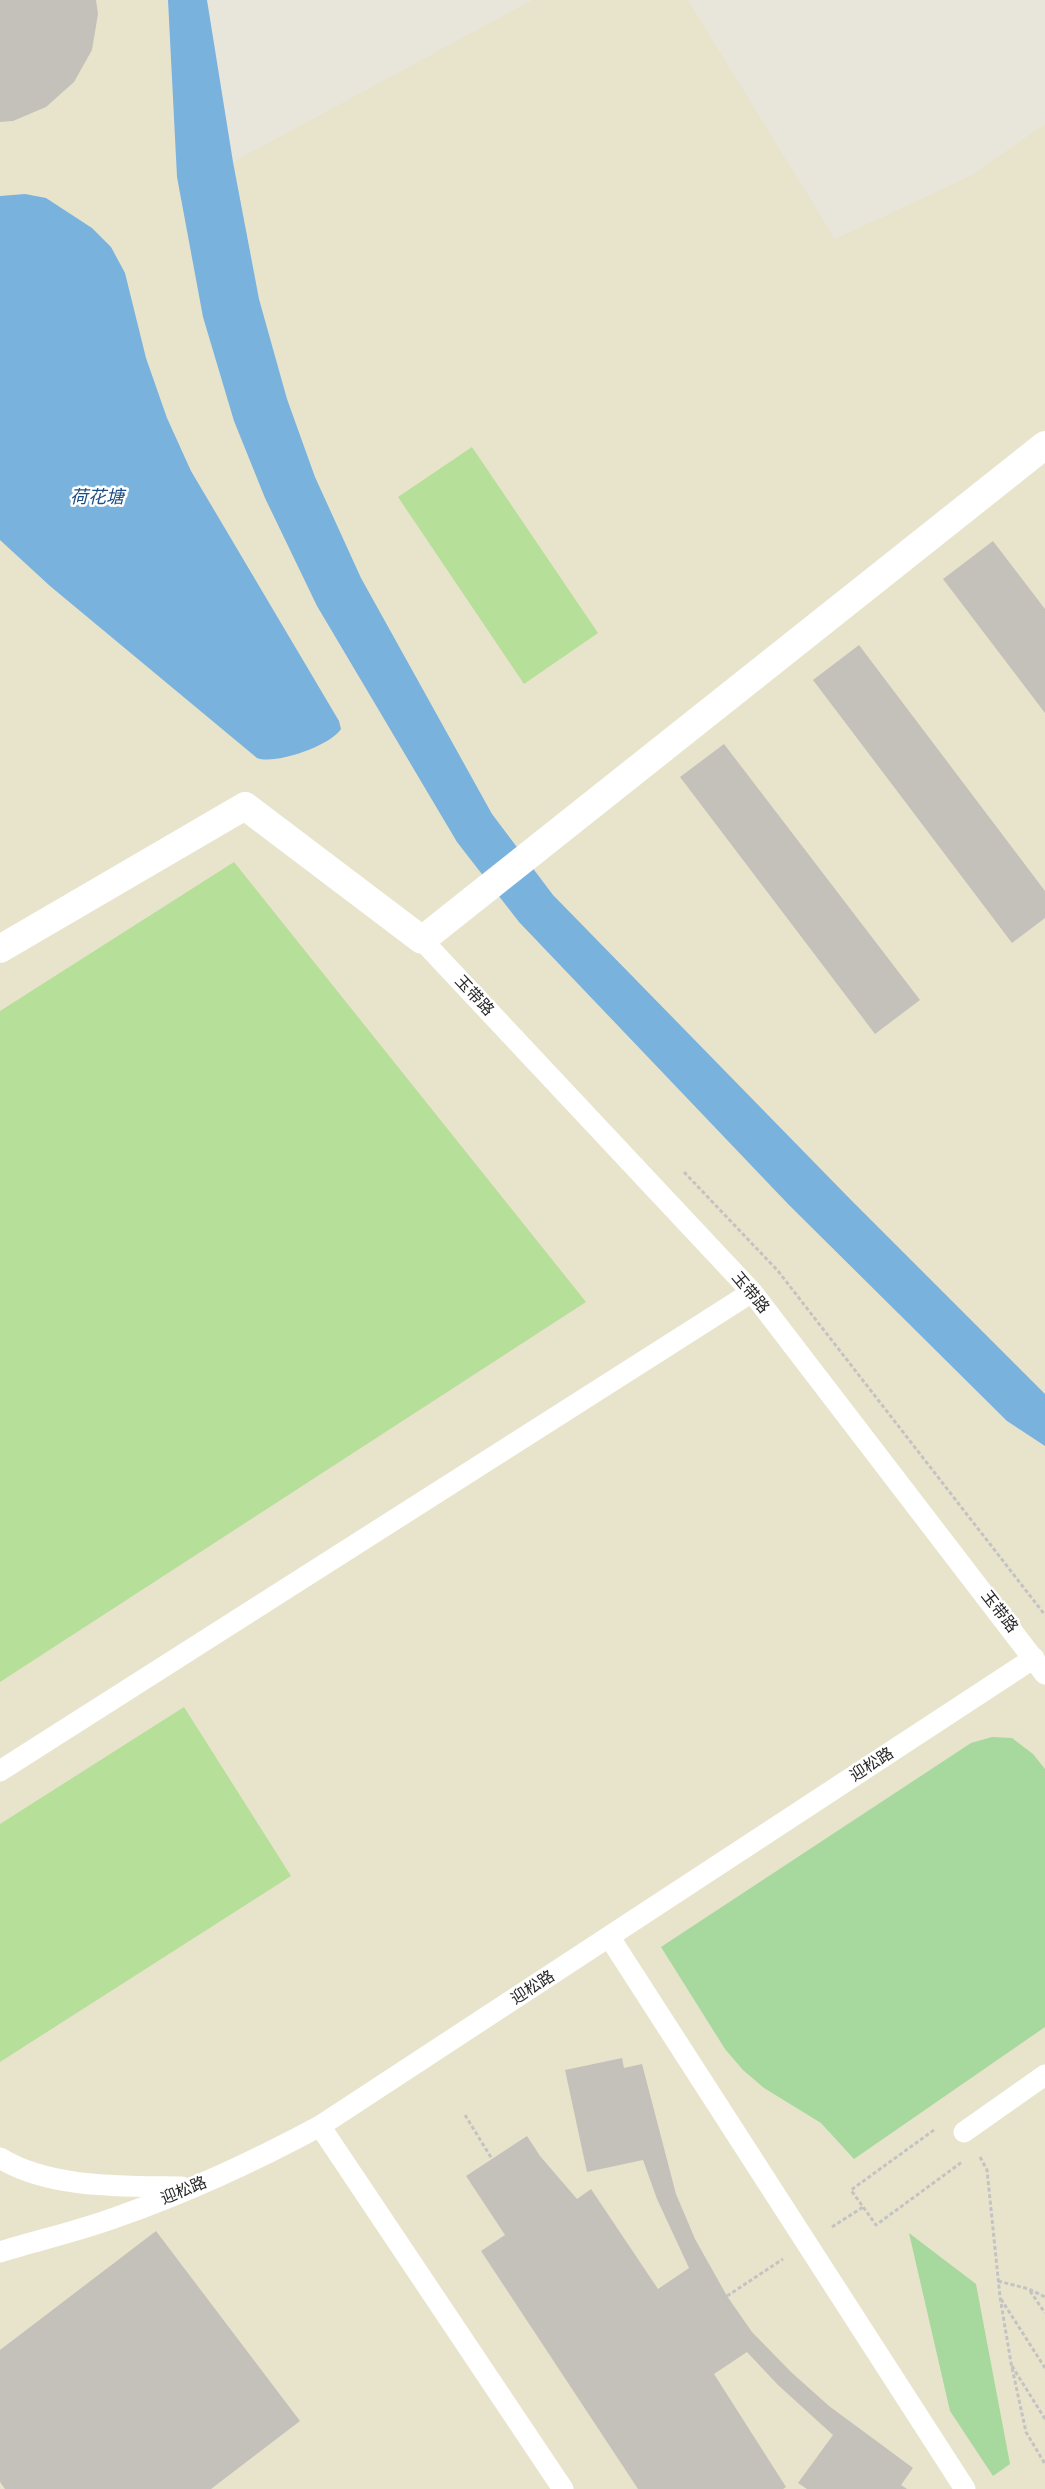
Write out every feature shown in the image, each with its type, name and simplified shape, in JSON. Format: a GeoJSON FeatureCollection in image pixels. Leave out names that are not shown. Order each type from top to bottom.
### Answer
{"type":"FeatureCollection","features":[{"type":"Feature","properties":{"kind":"street"},"geometry":{"type":"LineString","coordinates":[[0,949],[245,806],[422,940],[1045,445]]}},
{"type":"Feature","properties":{"kind":"lane","name":"玉带路"},"geometry":{"type":"LineString","coordinates":[[422,940],[752,1292],[1039,1666]]}},
{"type":"Feature","properties":{"kind":"lane"},"geometry":{"type":"LineString","coordinates":[[0,1771],[752,1292]]}},
{"type":"Feature","properties":{"kind":"lane","name":"迎松路"},"geometry":{"type":"LineString","coordinates":[[0,2252],[116,2217],[195,2187],[258,2160],[320,2126],[610,1938],[1039,1666]]}},
{"type":"Feature","properties":{"kind":"lane"},"geometry":{"type":"LineString","coordinates":[[610,1938],[965,2489]]}},
{"type":"Feature","properties":{"kind":"lane"},"geometry":{"type":"LineString","coordinates":[[964,2132],[1045,2075]]}},
{"type":"Feature","properties":{"kind":"lane"},"geometry":{"type":"LineString","coordinates":[[320,2126],[563,2489]]}},
{"type":"Feature","properties":{"kind":"lane"},"geometry":{"type":"LineString","coordinates":[[0,2158],[13,2166],[58,2178],[112,2186],[195,2187]]}},
{"type":"Feature","properties":{"kind":"path"},"geometry":{"type":"LineString","coordinates":[[465,2115],[492,2159]]}},
{"type":"Feature","properties":{"kind":"path"},"geometry":{"type":"LineString","coordinates":[[935,2130],[851,2190],[876,2225],[966,2159]]}},
{"type":"Feature","properties":{"kind":"path"},"geometry":{"type":"LineString","coordinates":[[964,2132],[987,2170],[998,2281],[1011,2364],[1026,2432],[1045,2464]]}},
{"type":"Feature","properties":{"kind":"path"},"geometry":{"type":"LineString","coordinates":[[727,2296],[776,2264]]}},
{"type":"Feature","properties":{"kind":"path"},"geometry":{"type":"LineString","coordinates":[[998,2281],[1029,2289],[1045,2297]]}},
{"type":"Feature","properties":{"kind":"path"},"geometry":{"type":"LineString","coordinates":[[1029,2289],[1045,2313]]}},
{"type":"Feature","properties":{"kind":"path"},"geometry":{"type":"LineString","coordinates":[[1000,2297],[1045,2368]]}},
{"type":"Feature","properties":{"kind":"path"},"geometry":{"type":"LineString","coordinates":[[1011,2364],[1045,2418]]}},
{"type":"Feature","properties":{"kind":"shaded area"},"geometry":{"type":"Polygon","coordinates":[[[0,0],[168,0],[177,177],[233,162],[532,0],[688,0],[835,239],[970,176],[1045,124],[1045,2489],[0,2489],[0,0]]]}},
{"type":"Feature","properties":{"kind":"green space"},"geometry":{"type":"Polygon","coordinates":[[[472,447],[598,633],[524,684],[398,497],[472,447]]]}},
{"type":"Feature","properties":{"kind":"green space"},"geometry":{"type":"Polygon","coordinates":[[[234,862],[586,1302],[0,1682],[0,1011],[234,862]]]}},
{"type":"Feature","properties":{"kind":"green space"},"geometry":{"type":"Polygon","coordinates":[[[184,1707],[291,1876],[0,2062],[0,1824],[184,1707]]]}},
{"type":"Feature","properties":{"kind":"green space"},"geometry":{"type":"Polygon","coordinates":[[[992,1737],[1012,1738],[1033,1754],[1045,1769],[1045,2027],[854,2159],[821,2123],[764,2088],[743,2070],[725,2049],[661,1947],[971,1743],[992,1737]]]}},
{"type":"Feature","properties":{"kind":"green space"},"geometry":{"type":"Polygon","coordinates":[[[909,2233],[976,2284],[1010,2464],[993,2476],[950,2411],[909,2233]]]}},
{"type":"Feature","properties":{"kind":"water"},"geometry":{"type":"Polygon","coordinates":[[[168,0],[207,0],[233,162],[259,299],[287,399],[315,477],[361,578],[492,814],[553,895],[851,1200],[1045,1394],[1045,1446],[1007,1421],[789,1205],[519,922],[457,842],[317,606],[265,498],[234,421],[203,317],[177,177],[168,0]]]}},
{"type":"Feature","properties":{"kind":"water","name":"荷花塘"},"geometry":{"type":"Polygon","coordinates":[[[25,194],[46,198],[92,228],[111,247],[125,273],[146,358],[167,418],[191,471],[339,721],[341,729],[326,742],[289,756],[276,759],[257,758],[50,586],[0,540],[0,196],[25,194]]]}},
{"type":"Feature","properties":{"kind":"building"},"geometry":{"type":"Polygon","coordinates":[[[0,0],[96,0],[98,14],[92,50],[74,82],[46,107],[13,121],[0,122],[0,0]]]}},
{"type":"Feature","properties":{"kind":"building"},"geometry":{"type":"Polygon","coordinates":[[[993,541],[1045,609],[1045,713],[943,579],[993,541]]]}},
{"type":"Feature","properties":{"kind":"building"},"geometry":{"type":"Polygon","coordinates":[[[859,645],[1045,891],[1045,918],[1012,943],[813,680],[859,645]]]}},
{"type":"Feature","properties":{"kind":"building"},"geometry":{"type":"Polygon","coordinates":[[[724,744],[920,1000],[875,1034],[680,777],[724,744]]]}},
{"type":"Feature","properties":{"kind":"building"},"geometry":{"type":"Polygon","coordinates":[[[622,2058],[624,2068],[642,2064],[676,2194],[695,2239],[727,2296],[752,2332],[791,2372],[829,2406],[913,2468],[901,2485],[907,2489],[807,2489],[798,2483],[833,2435],[778,2385],[747,2352],[714,2374],[786,2487],[783,2489],[638,2489],[481,2251],[505,2235],[466,2176],[527,2136],[540,2156],[577,2199],[591,2189],[658,2289],[689,2268],[657,2199],[643,2160],[587,2172],[565,2070],[622,2058]]]}},
{"type":"Feature","properties":{"kind":"building"},"geometry":{"type":"Polygon","coordinates":[[[156,2231],[300,2421],[211,2489],[5,2489],[0,2482],[0,2350],[156,2231]]]}}]}
